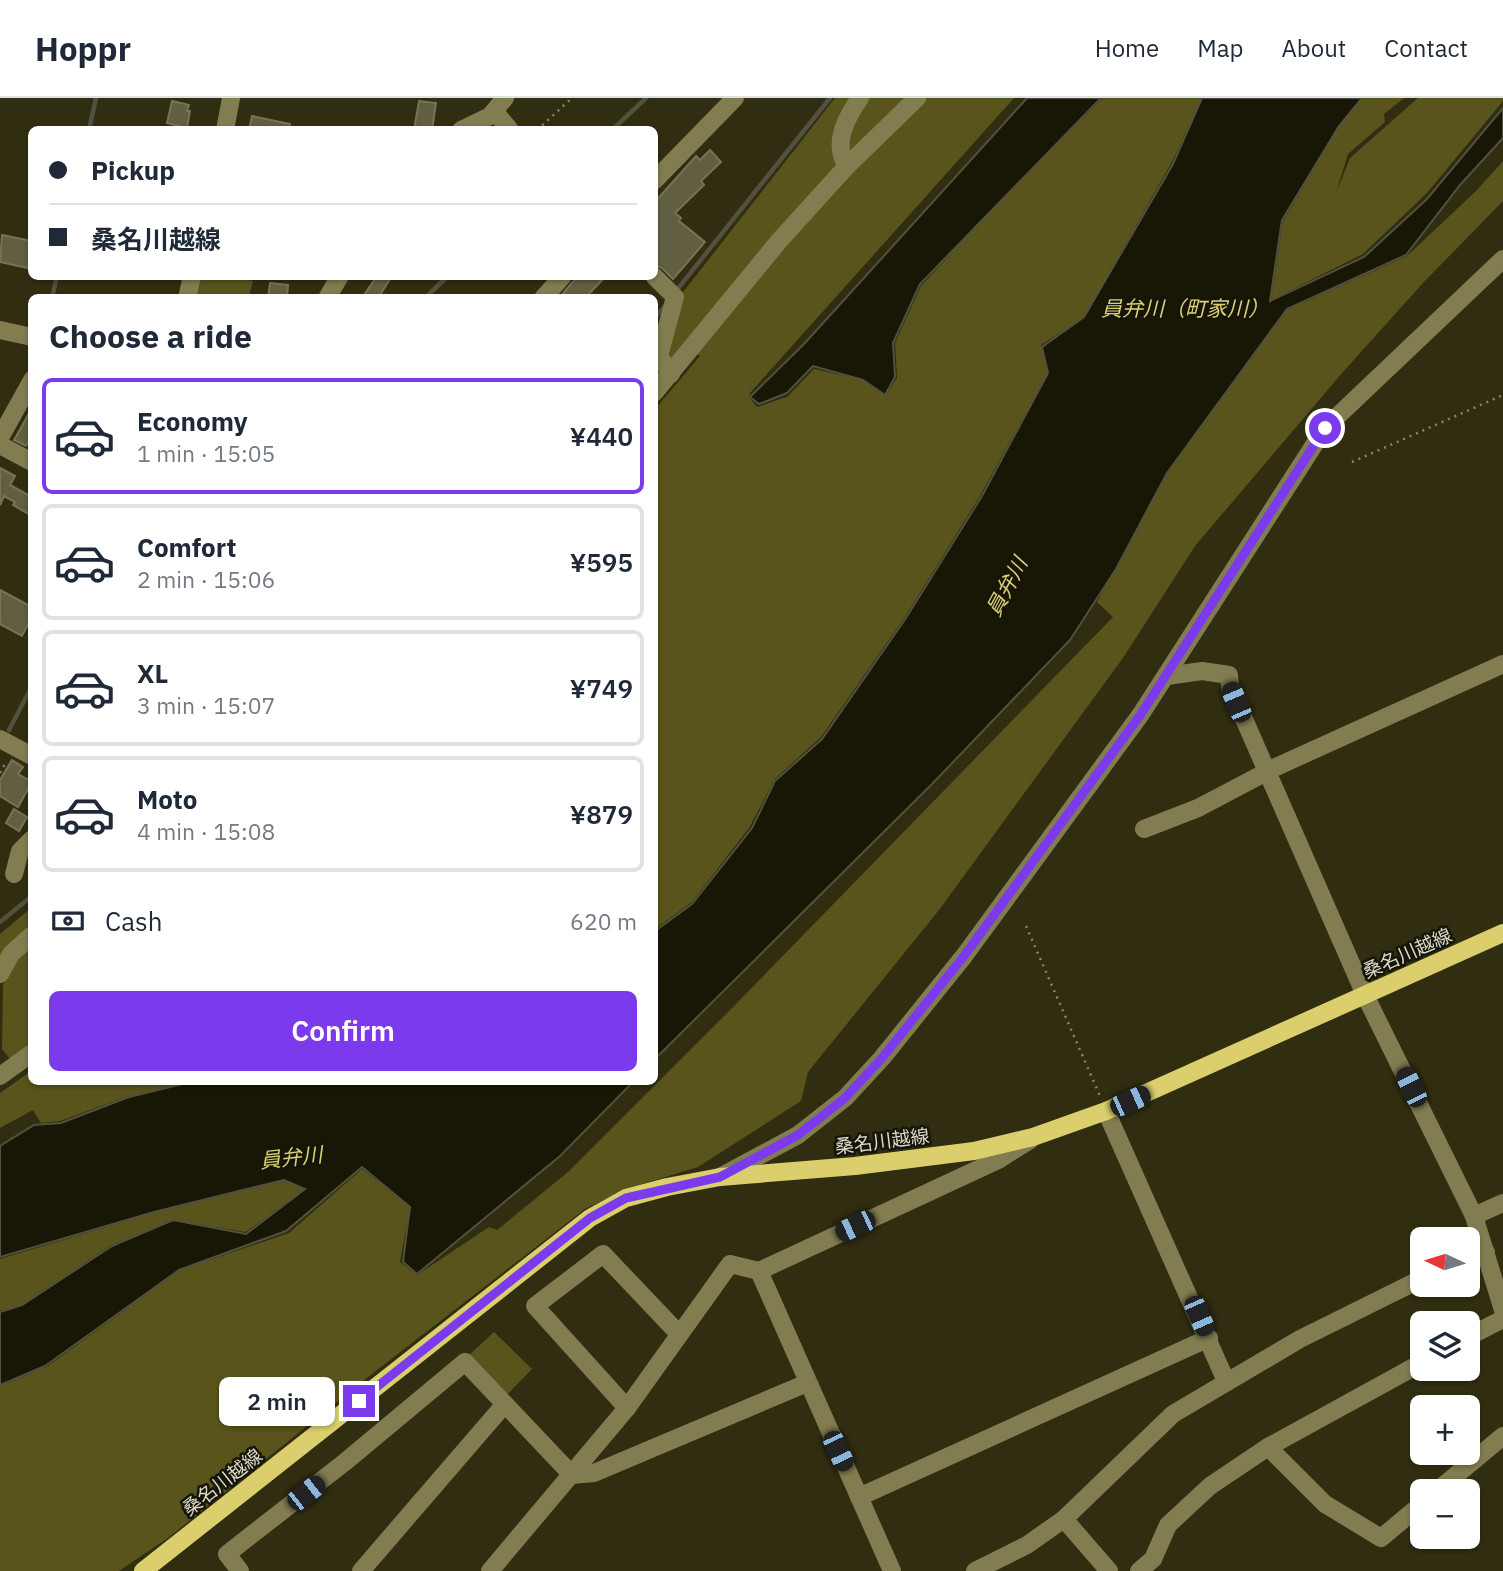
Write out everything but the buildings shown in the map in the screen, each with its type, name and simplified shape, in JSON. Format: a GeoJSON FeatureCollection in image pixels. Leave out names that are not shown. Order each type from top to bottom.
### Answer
{"type":"FeatureCollection","features":[{"type":"Feature","properties":{"kind":"main road","name":"桑名川越線"},"geometry":{"type":"LineString","coordinates":[[143,1571],[590,1218],[626,1198],[720,1177],[855,1166],[974,1150],[1033,1137],[1106,1111],[1503,933]]}},
{"type":"Feature","properties":{"kind":"street"},"geometry":{"type":"LineString","coordinates":[[226,126],[232,98]]}},
{"type":"Feature","properties":{"kind":"street"},"geometry":{"type":"LineString","coordinates":[[658,177],[735,98]]}},
{"type":"Feature","properties":{"kind":"street"},"geometry":{"type":"LineString","coordinates":[[846,166],[841,157],[843,126],[860,98]]}},
{"type":"Feature","properties":{"kind":"street"},"geometry":{"type":"LineString","coordinates":[[658,389],[779,242],[846,166],[916,98]]}},
{"type":"Feature","properties":{"kind":"street"},"geometry":{"type":"LineString","coordinates":[[467,126],[500,105],[508,126]]}},
{"type":"Feature","properties":{"kind":"street"},"geometry":{"type":"LineString","coordinates":[[720,1177],[808,1128],[845,1098],[882,1058],[964,956],[1167,676],[1325,428],[1503,259]]}},
{"type":"Feature","properties":{"kind":"street"},"geometry":{"type":"LineString","coordinates":[[547,294],[559,280]]}},
{"type":"Feature","properties":{"kind":"street"},"geometry":{"type":"LineString","coordinates":[[658,280],[672,294],[659,356],[671,374]]}},
{"type":"Feature","properties":{"kind":"street"},"geometry":{"type":"LineString","coordinates":[[0,330],[28,336]]}},
{"type":"Feature","properties":{"kind":"street"},"geometry":{"type":"LineString","coordinates":[[0,438],[28,387]]}},
{"type":"Feature","properties":{"kind":"street"},"geometry":{"type":"LineString","coordinates":[[0,445],[28,460]]}},
{"type":"Feature","properties":{"kind":"street"},"geometry":{"type":"LineString","coordinates":[[1144,829],[1198,808],[1503,664]]}},
{"type":"Feature","properties":{"kind":"street"},"geometry":{"type":"LineString","coordinates":[[1167,676],[1202,671],[1229,675],[1230,687],[1266,774],[1365,995],[1474,1216],[1503,1310]]}},
{"type":"Feature","properties":{"kind":"street"},"geometry":{"type":"LineString","coordinates":[[0,739],[28,754]]}},
{"type":"Feature","properties":{"kind":"street"},"geometry":{"type":"LineString","coordinates":[[14,874],[20,852],[28,843]]}},
{"type":"Feature","properties":{"kind":"street"},"geometry":{"type":"LineString","coordinates":[[0,974],[11,954],[28,939]]}},
{"type":"Feature","properties":{"kind":"street"},"geometry":{"type":"LineString","coordinates":[[0,1076],[28,1056]]}},
{"type":"Feature","properties":{"kind":"street"},"geometry":{"type":"LineString","coordinates":[[1106,1111],[1226,1381]]}},
{"type":"Feature","properties":{"kind":"street"},"geometry":{"type":"LineString","coordinates":[[490,1571],[627,1408],[730,1264],[759,1271],[998,1160],[1033,1137]]}},
{"type":"Feature","properties":{"kind":"street"},"geometry":{"type":"LineString","coordinates":[[1474,1216],[1503,1203]]}},
{"type":"Feature","properties":{"kind":"street"},"geometry":{"type":"LineString","coordinates":[[1480,1254],[1486,1252]]}},
{"type":"Feature","properties":{"kind":"street"},"geometry":{"type":"LineString","coordinates":[[627,1408],[535,1306],[603,1254],[679,1335]]}},
{"type":"Feature","properties":{"kind":"street"},"geometry":{"type":"LineString","coordinates":[[759,1271],[892,1571]]}},
{"type":"Feature","properties":{"kind":"street"},"geometry":{"type":"LineString","coordinates":[[975,1571],[1027,1545],[1065,1519],[1163,1421],[1300,1339],[1410,1284]]}},
{"type":"Feature","properties":{"kind":"street"},"geometry":{"type":"LineString","coordinates":[[1480,1331],[1503,1319]]}},
{"type":"Feature","properties":{"kind":"street"},"geometry":{"type":"LineString","coordinates":[[859,1497],[1209,1338]]}},
{"type":"Feature","properties":{"kind":"street"},"geometry":{"type":"LineString","coordinates":[[240,1571],[227,1554],[345,1462],[465,1362],[572,1475]]}},
{"type":"Feature","properties":{"kind":"street"},"geometry":{"type":"LineString","coordinates":[[1139,1571],[1153,1559],[1168,1525],[1210,1486],[1268,1447],[1410,1369]]}},
{"type":"Feature","properties":{"kind":"street"},"geometry":{"type":"LineString","coordinates":[[572,1475],[594,1473],[807,1383]]}},
{"type":"Feature","properties":{"kind":"street"},"geometry":{"type":"LineString","coordinates":[[361,1571],[504,1405]]}},
{"type":"Feature","properties":{"kind":"street"},"geometry":{"type":"LineString","coordinates":[[1451,1479],[1503,1436]]}},
{"type":"Feature","properties":{"kind":"street"},"geometry":{"type":"LineString","coordinates":[[1268,1447],[1325,1504],[1381,1538],[1410,1514]]}},
{"type":"Feature","properties":{"kind":"street"},"geometry":{"type":"LineString","coordinates":[[1065,1519],[1109,1571]]}},
{"type":"Feature","properties":{"kind":"path"},"geometry":{"type":"LineString","coordinates":[[541,126],[572,98]]}},
{"type":"Feature","properties":{"kind":"path"},"geometry":{"type":"LineString","coordinates":[[1352,462],[1503,395]]}},
{"type":"Feature","properties":{"kind":"path"},"geometry":{"type":"LineString","coordinates":[[1026,926],[1106,1111]]}},
{"type":"Feature","properties":{"kind":"shaded area"},"geometry":{"type":"Polygon","coordinates":[[[835,98],[1014,98],[749,397],[757,407],[787,397],[814,369],[863,380],[886,395],[897,378],[895,343],[921,286],[1010,190],[1103,98],[1202,98],[1172,162],[1084,317],[1041,345],[1048,372],[980,496],[905,617],[821,737],[775,779],[749,828],[692,902],[658,927],[658,405],[700,356],[689,349],[658,384],[658,324],[835,98]]]}},
{"type":"Feature","properties":{"kind":"shaded area"},"geometry":{"type":"Polygon","coordinates":[[[1362,98],[1404,98],[1384,114],[1385,122],[1348,154],[1336,193],[1350,158],[1418,98],[1503,98],[1503,101],[1427,193],[1363,254],[1271,300],[1283,221],[1339,126],[1362,98]]]}},
{"type":"Feature","properties":{"kind":"shaded area"},"geometry":{"type":"Polygon","coordinates":[[[1503,161],[1503,201],[1423,283],[1343,372],[1195,546],[1123,658],[939,910],[808,1072],[801,1101],[698,1167],[629,1188],[585,1209],[363,1381],[168,1538],[119,1571],[0,1571],[0,1386],[48,1366],[180,1270],[289,1233],[362,1169],[410,1207],[400,1262],[417,1275],[489,1227],[497,1230],[568,1172],[658,1085],[1113,617],[1097,602],[1168,472],[1287,310],[1407,256],[1476,191],[1503,161]]]}},
{"type":"Feature","properties":{"kind":"shaded area"},"geometry":{"type":"Polygon","coordinates":[[[198,280],[253,281],[250,294],[196,294],[198,280]]]}},
{"type":"Feature","properties":{"kind":"shaded area"},"geometry":{"type":"Polygon","coordinates":[[[28,911],[28,930],[0,957],[0,934],[28,911]]]}},
{"type":"Feature","properties":{"kind":"shaded area"},"geometry":{"type":"Polygon","coordinates":[[[28,949],[28,1049],[11,1060],[2,1049],[3,986],[7,972],[28,949]]]}},
{"type":"Feature","properties":{"kind":"shaded area"},"geometry":{"type":"Polygon","coordinates":[[[28,1073],[28,1085],[175,1085],[129,1096],[60,1121],[41,1123],[33,1110],[0,1128],[0,1093],[28,1073]]]}},
{"type":"Feature","properties":{"kind":"shaded area"},"geometry":{"type":"Polygon","coordinates":[[[284,1181],[305,1189],[246,1232],[172,1220],[111,1245],[21,1305],[0,1311],[0,1259],[156,1212],[284,1181]]]}},
{"type":"Feature","properties":{"kind":"shaded area"},"geometry":{"type":"Polygon","coordinates":[[[494,1332],[532,1369],[504,1398],[468,1356],[494,1332]]]}},
{"type":"Feature","properties":{"kind":"water"},"geometry":{"type":"Polygon","coordinates":[[[1027,98],[1101,98],[920,284],[893,343],[895,377],[885,395],[863,380],[813,366],[787,393],[759,404],[750,397],[805,343],[1027,98]]]}},
{"type":"Feature","properties":{"kind":"water","name":"員弁川（町家川）"},"geometry":{"type":"Polygon","coordinates":[[[1202,98],[1362,98],[1339,126],[1282,220],[1270,301],[1364,257],[1427,199],[1503,108],[1503,138],[1460,185],[1406,255],[1287,309],[1167,473],[1116,569],[1070,640],[932,784],[658,1056],[658,929],[692,904],[752,828],[775,781],[822,739],[906,618],[982,496],[1048,373],[1042,347],[1084,317],[1173,164],[1202,98]]]}},
{"type":"Feature","properties":{"kind":"water","name":"員弁川"},"geometry":{"type":"Polygon","coordinates":[[[179,1085],[630,1085],[560,1156],[417,1274],[403,1262],[410,1207],[362,1167],[286,1231],[179,1270],[45,1366],[0,1385],[0,1312],[22,1305],[112,1246],[173,1220],[246,1234],[305,1189],[284,1180],[154,1212],[0,1257],[0,1146],[34,1125],[61,1123],[129,1097],[179,1085]]]}},
{"type":"Feature","properties":{"kind":"waterway"},"geometry":{"type":"LineString","coordinates":[[90,126],[96,98]]}},
{"type":"Feature","properties":{"kind":"waterway"},"geometry":{"type":"LineString","coordinates":[[616,126],[646,98]]}},
{"type":"Feature","properties":{"kind":"waterway"},"geometry":{"type":"LineString","coordinates":[[676,291],[830,98]]}},
{"type":"Feature","properties":{"kind":"waterway"},"geometry":{"type":"LineString","coordinates":[[53,294],[56,280]]}},
{"type":"Feature","properties":{"kind":"waterway"},"geometry":{"type":"LineString","coordinates":[[429,294],[444,280]]}},
{"type":"Feature","properties":{"kind":"waterway"},"geometry":{"type":"LineString","coordinates":[[658,314],[665,306]]}},
{"type":"Feature","properties":{"kind":"waterway"},"geometry":{"type":"LineString","coordinates":[[9,730],[28,694]]}},
{"type":"Feature","properties":{"kind":"waterway"},"geometry":{"type":"LineString","coordinates":[[0,922],[28,899]]}},
{"type":"Feature","properties":{"kind":"route"},"geometry":{"type":"LineString","coordinates":[[359,1401],[590,1218],[626,1198],[720,1177],[798,1135],[845,1098],[882,1058],[964,956],[1141,714],[1325,428]]}}]}
